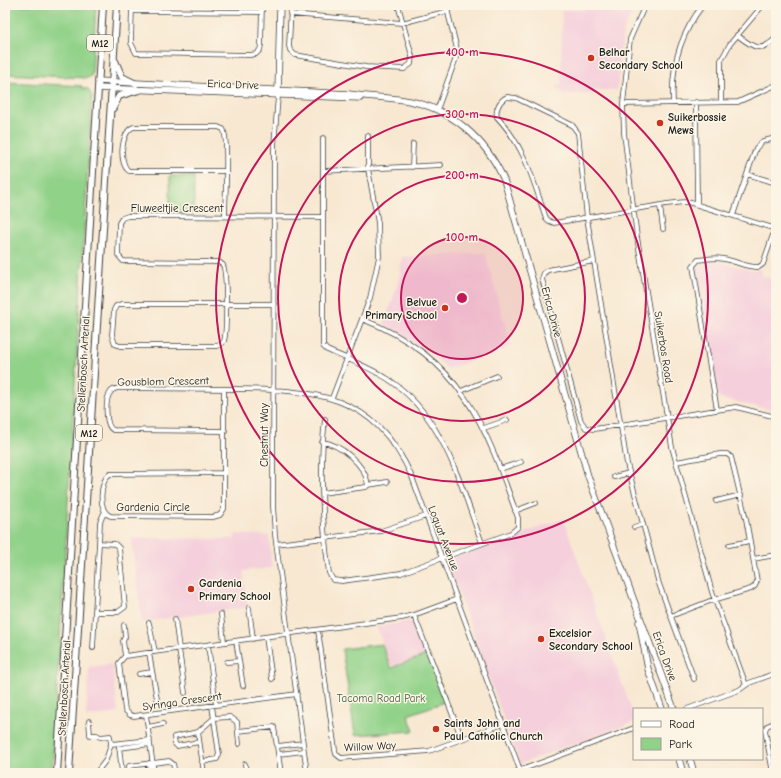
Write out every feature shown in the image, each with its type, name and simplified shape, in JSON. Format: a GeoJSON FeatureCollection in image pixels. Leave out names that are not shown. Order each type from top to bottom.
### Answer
{"type":"FeatureCollection","features":[{"type":"Feature","properties":{"kind":"main road","name":"Stellenbosch Arterial"},"geometry":{"type":"LineString","coordinates":[[57,773],[103,5]]}},
{"type":"Feature","properties":{"kind":"main road","name":"Stellenbosch Arterial"},"geometry":{"type":"LineString","coordinates":[[69,773],[99,264],[117,5]]}},
{"type":"Feature","properties":{"kind":"main road"},"geometry":{"type":"LineString","coordinates":[[278,93],[280,5]]}},
{"type":"Feature","properties":{"kind":"main road"},"geometry":{"type":"LineString","coordinates":[[114,56],[121,76],[136,84]]}},
{"type":"Feature","properties":{"kind":"main road","name":"Erica Drive"},"geometry":{"type":"LineString","coordinates":[[112,86],[136,84],[278,93]]}},
{"type":"Feature","properties":{"kind":"main road","name":"Erica Drive"},"geometry":{"type":"LineString","coordinates":[[98,85],[139,90],[349,94],[403,100],[436,110],[463,126],[480,141],[494,160],[504,180],[579,448],[674,708]]}},
{"type":"Feature","properties":{"kind":"main road"},"geometry":{"type":"LineString","coordinates":[[110,118],[118,97],[126,93],[139,90]]}},
{"type":"Feature","properties":{"kind":"main road","name":"Erica Drive"},"geometry":{"type":"LineString","coordinates":[[637,610],[648,669],[662,708]]}},
{"type":"Feature","properties":{"kind":"main road"},"geometry":{"type":"LineString","coordinates":[[679,760],[683,773]]}},
{"type":"Feature","properties":{"kind":"main road"},"geometry":{"type":"LineString","coordinates":[[690,760],[694,773]]}},
{"type":"Feature","properties":{"kind":"street"},"geometry":{"type":"LineString","coordinates":[[132,5],[132,46],[136,53],[145,54],[256,54],[261,45],[262,5]]}},
{"type":"Feature","properties":{"kind":"street"},"geometry":{"type":"LineString","coordinates":[[291,5],[289,46],[290,50],[295,55],[394,70],[407,68],[412,60],[398,5]]}},
{"type":"Feature","properties":{"kind":"street"},"geometry":{"type":"LineString","coordinates":[[436,110],[456,58],[457,49],[446,5]]}},
{"type":"Feature","properties":{"kind":"street","name":"Suikerbos Road"},"geometry":{"type":"LineString","coordinates":[[644,5],[630,39],[623,104],[633,210],[667,418],[676,462],[714,600],[746,685]]}},
{"type":"Feature","properties":{"kind":"street"},"geometry":{"type":"LineString","coordinates":[[673,102],[672,86],[679,49],[695,16],[704,5]]}},
{"type":"Feature","properties":{"kind":"street"},"geometry":{"type":"LineString","coordinates":[[721,102],[721,60],[730,44],[763,5]]}},
{"type":"Feature","properties":{"kind":"street"},"geometry":{"type":"LineString","coordinates":[[132,11],[262,12]]}},
{"type":"Feature","properties":{"kind":"street"},"geometry":{"type":"LineString","coordinates":[[290,14],[402,23],[448,11]]}},
{"type":"Feature","properties":{"kind":"street"},"geometry":{"type":"LineString","coordinates":[[738,35],[751,46],[758,48],[769,45],[776,38]]}},
{"type":"Feature","properties":{"kind":"street"},"geometry":{"type":"LineString","coordinates":[[623,104],[738,102],[776,85]]}},
{"type":"Feature","properties":{"kind":"street","name":"Chestnut Way"},"geometry":{"type":"LineString","coordinates":[[278,93],[275,124],[273,506],[276,544],[307,773]]}},
{"type":"Feature","properties":{"kind":"street"},"geometry":{"type":"LineString","coordinates":[[694,679],[659,584],[629,473],[587,218],[577,129],[572,125],[516,98],[504,98],[497,110],[497,117],[516,140],[527,160],[546,218],[549,222],[554,223],[587,218],[680,202],[697,203],[775,229],[762,264],[759,267],[751,267],[723,258],[698,260],[693,266],[717,410]]}},
{"type":"Feature","properties":{"kind":"street"},"geometry":{"type":"LineString","coordinates":[[696,102],[697,203]]}},
{"type":"Feature","properties":{"kind":"street"},"geometry":{"type":"LineString","coordinates":[[225,216],[226,171],[226,134],[221,128],[134,127],[129,129],[126,133],[123,162],[124,168],[129,172],[226,171]]}},
{"type":"Feature","properties":{"kind":"street"},"geometry":{"type":"LineString","coordinates":[[332,398],[348,359],[374,284],[379,252],[378,223],[368,169],[368,136]]}},
{"type":"Feature","properties":{"kind":"street"},"geometry":{"type":"LineString","coordinates":[[323,138],[323,346],[327,350],[389,379],[410,396],[429,419],[445,446],[482,543]]}},
{"type":"Feature","properties":{"kind":"street"},"geometry":{"type":"LineString","coordinates":[[733,215],[759,143],[776,138]]}},
{"type":"Feature","properties":{"kind":"street"},"geometry":{"type":"LineString","coordinates":[[412,144],[412,167]]}},
{"type":"Feature","properties":{"kind":"street"},"geometry":{"type":"LineString","coordinates":[[323,171],[441,165]]}},
{"type":"Feature","properties":{"kind":"street"},"geometry":{"type":"LineString","coordinates":[[747,174],[776,183]]}},
{"type":"Feature","properties":{"kind":"street"},"geometry":{"type":"LineString","coordinates":[[660,206],[663,228]]}},
{"type":"Feature","properties":{"kind":"street","name":"Fluweeltjie Crescent"},"geometry":{"type":"LineString","coordinates":[[225,304],[226,271],[224,265],[219,262],[123,261],[120,259],[117,251],[119,223],[124,217],[323,217]]}},
{"type":"Feature","properties":{"kind":"street"},"geometry":{"type":"LineString","coordinates":[[594,261],[548,270],[544,273],[542,279],[583,426],[589,430],[594,430],[736,407],[776,417]]}},
{"type":"Feature","properties":{"kind":"street"},"geometry":{"type":"LineString","coordinates":[[225,304],[225,340],[222,344],[217,346],[120,346],[113,340],[114,310],[116,306],[122,304],[225,304],[274,304]]}},
{"type":"Feature","properties":{"kind":"street"},"geometry":{"type":"LineString","coordinates":[[325,419],[322,442],[322,493],[325,538],[330,576],[336,581],[401,573],[511,533],[518,527],[515,511],[484,428],[461,390],[438,365],[408,342],[362,319]]}},
{"type":"Feature","properties":{"kind":"street"},"geometry":{"type":"LineString","coordinates":[[461,390],[497,376]]}},
{"type":"Feature","properties":{"kind":"street","name":"Gousblom Crescent"},"geometry":{"type":"LineString","coordinates":[[225,431],[120,431],[110,428],[107,421],[109,395],[116,389],[273,390]]}},
{"type":"Feature","properties":{"kind":"street","name":"Gardenia Circle"},"geometry":{"type":"LineString","coordinates":[[224,389],[225,431],[224,509],[218,516],[114,516],[104,513],[102,509],[103,481],[110,474],[224,473]]}},
{"type":"Feature","properties":{"kind":"street","name":"Loquat Avenue"},"geometry":{"type":"LineString","coordinates":[[273,390],[306,392],[332,398],[356,408],[370,418],[395,444],[412,476],[520,770]]}},
{"type":"Feature","properties":{"kind":"street"},"geometry":{"type":"LineString","coordinates":[[484,428],[507,420]]}},
{"type":"Feature","properties":{"kind":"street"},"geometry":{"type":"LineString","coordinates":[[776,440],[776,450]]}},
{"type":"Feature","properties":{"kind":"street"},"geometry":{"type":"LineString","coordinates":[[322,442],[334,445],[349,456],[363,472],[368,484]]}},
{"type":"Feature","properties":{"kind":"street"},"geometry":{"type":"LineString","coordinates":[[671,616],[755,586],[757,581],[733,460],[727,454],[676,462]]}},
{"type":"Feature","properties":{"kind":"street"},"geometry":{"type":"LineString","coordinates":[[500,469],[521,462]]}},
{"type":"Feature","properties":{"kind":"street"},"geometry":{"type":"LineString","coordinates":[[614,477],[629,473]]}},
{"type":"Feature","properties":{"kind":"street"},"geometry":{"type":"LineString","coordinates":[[322,493],[366,487],[368,484],[387,482]]}},
{"type":"Feature","properties":{"kind":"street"},"geometry":{"type":"LineString","coordinates":[[716,501],[741,495]]}},
{"type":"Feature","properties":{"kind":"street"},"geometry":{"type":"LineString","coordinates":[[515,511],[536,503]]}},
{"type":"Feature","properties":{"kind":"street"},"geometry":{"type":"LineString","coordinates":[[93,648],[100,522],[104,513]]}},
{"type":"Feature","properties":{"kind":"street"},"geometry":{"type":"LineString","coordinates":[[276,544],[388,529],[426,516]]}},
{"type":"Feature","properties":{"kind":"street"},"geometry":{"type":"LineString","coordinates":[[634,527],[643,524]]}},
{"type":"Feature","properties":{"kind":"street"},"geometry":{"type":"LineString","coordinates":[[728,545],[750,542]]}},
{"type":"Feature","properties":{"kind":"street"},"geometry":{"type":"LineString","coordinates":[[95,612],[118,612],[125,607],[119,548],[115,544],[99,543]]}},
{"type":"Feature","properties":{"kind":"street"},"geometry":{"type":"LineString","coordinates":[[753,559],[776,555]]}},
{"type":"Feature","properties":{"kind":"street"},"geometry":{"type":"LineString","coordinates":[[125,656],[318,630],[414,615],[457,600]]}},
{"type":"Feature","properties":{"kind":"street"},"geometry":{"type":"LineString","coordinates":[[249,608],[253,639]]}},
{"type":"Feature","properties":{"kind":"street"},"geometry":{"type":"LineString","coordinates":[[220,614],[224,642]]}},
{"type":"Feature","properties":{"kind":"street"},"geometry":{"type":"LineString","coordinates":[[414,615],[462,739]]}},
{"type":"Feature","properties":{"kind":"street"},"geometry":{"type":"LineString","coordinates":[[174,619],[185,693]]}},
{"type":"Feature","properties":{"kind":"street"},"geometry":{"type":"LineString","coordinates":[[149,623],[155,652]]}},
{"type":"Feature","properties":{"kind":"street","name":"Syringa Crescent"},"geometry":{"type":"LineString","coordinates":[[124,625],[126,637],[122,641],[125,656],[121,660],[119,667],[125,710],[130,715],[146,715],[296,694]]}},
{"type":"Feature","properties":{"kind":"street","name":"Willow Way"},"geometry":{"type":"LineString","coordinates":[[318,630],[335,750],[338,756],[345,758],[418,753],[440,748],[503,724]]}},
{"type":"Feature","properties":{"kind":"street"},"geometry":{"type":"LineString","coordinates":[[266,637],[272,679]]}},
{"type":"Feature","properties":{"kind":"street"},"geometry":{"type":"LineString","coordinates":[[236,641],[243,686]]}},
{"type":"Feature","properties":{"kind":"street"},"geometry":{"type":"LineString","coordinates":[[202,762],[219,757],[208,645]]}},
{"type":"Feature","properties":{"kind":"street"},"geometry":{"type":"LineString","coordinates":[[149,653],[157,699]]}},
{"type":"Feature","properties":{"kind":"street"},"geometry":{"type":"LineString","coordinates":[[227,662],[239,660]]}},
{"type":"Feature","properties":{"kind":"street"},"geometry":{"type":"LineString","coordinates":[[139,674],[152,672]]}},
{"type":"Feature","properties":{"kind":"street"},"geometry":{"type":"LineString","coordinates":[[690,708],[739,690],[746,685],[776,673]]}},
{"type":"Feature","properties":{"kind":"street"},"geometry":{"type":"LineString","coordinates":[[137,773],[150,771],[150,742],[146,715]]}},
{"type":"Feature","properties":{"kind":"street"},"geometry":{"type":"LineString","coordinates":[[200,742],[177,746],[174,738],[198,732],[204,725],[214,718],[222,717],[235,719],[239,744]]}},
{"type":"Feature","properties":{"kind":"street"},"geometry":{"type":"LineString","coordinates":[[89,721],[90,735],[97,735],[100,737],[110,736],[111,744],[106,760],[96,773]]}},
{"type":"Feature","properties":{"kind":"street"},"geometry":{"type":"LineString","coordinates":[[773,773],[765,730],[767,726],[776,722]]}},
{"type":"Feature","properties":{"kind":"street"},"geometry":{"type":"LineString","coordinates":[[148,727],[163,724]]}},
{"type":"Feature","properties":{"kind":"street"},"geometry":{"type":"LineString","coordinates":[[238,732],[274,727],[281,773]]}},
{"type":"Feature","properties":{"kind":"street"},"geometry":{"type":"LineString","coordinates":[[513,773],[633,728]]}},
{"type":"Feature","properties":{"kind":"street"},"geometry":{"type":"LineString","coordinates":[[198,732],[204,773]]}},
{"type":"Feature","properties":{"kind":"street"},"geometry":{"type":"LineString","coordinates":[[111,744],[119,746],[150,742]]}},
{"type":"Feature","properties":{"kind":"street"},"geometry":{"type":"LineString","coordinates":[[278,746],[303,743]]}},
{"type":"Feature","properties":{"kind":"street"},"geometry":{"type":"LineString","coordinates":[[119,746],[122,773]]}},
{"type":"Feature","properties":{"kind":"street"},"geometry":{"type":"LineString","coordinates":[[279,754],[304,750]]}},
{"type":"Feature","properties":{"kind":"street"},"geometry":{"type":"LineString","coordinates":[[130,773],[129,766],[169,761],[173,764],[175,773]]}},
{"type":"Feature","properties":{"kind":"street"},"geometry":{"type":"LineString","coordinates":[[151,763],[154,773]]}},
{"type":"Feature","properties":{"kind":"street"},"geometry":{"type":"LineString","coordinates":[[245,764],[246,773]]}},
{"type":"Feature","properties":{"kind":"shaded area","name":"Belhar Secondary School"},"geometry":{"type":"Polygon","coordinates":[[[585,7],[633,11],[623,32],[617,90],[594,90],[594,94],[561,94],[562,90],[557,90],[557,84],[561,84],[562,10],[584,10],[585,7]]]}},
{"type":"Feature","properties":{"kind":"shaded area","name":"Belvue Primary School"},"geometry":{"type":"Polygon","coordinates":[[[485,253],[511,346],[448,369],[429,352],[384,324],[399,281],[402,257],[485,253]]]}},
{"type":"Feature","properties":{"kind":"shaded area"},"geometry":{"type":"Polygon","coordinates":[[[716,261],[751,270],[760,269],[762,276],[776,280],[776,411],[719,398],[697,268],[699,264],[716,261]]]}},
{"type":"Feature","properties":{"kind":"shaded area","name":"Excelsior Secondary School"},"geometry":{"type":"Polygon","coordinates":[[[563,519],[633,713],[633,722],[520,764],[448,563],[450,559],[519,534],[523,536],[527,532],[563,519]]]}},
{"type":"Feature","properties":{"kind":"shaded area","name":"Gardenia Primary School"},"geometry":{"type":"Polygon","coordinates":[[[235,534],[269,536],[272,568],[243,571],[248,607],[142,622],[131,538],[235,539],[235,534]]]}},
{"type":"Feature","properties":{"kind":"shaded area"},"geometry":{"type":"Polygon","coordinates":[[[410,621],[414,624],[426,655],[392,667],[376,627],[410,621]]]}},
{"type":"Feature","properties":{"kind":"shaded area"},"geometry":{"type":"Polygon","coordinates":[[[112,664],[118,713],[86,717],[89,667],[112,664]]]}},
{"type":"Feature","properties":{"kind":"green space"},"geometry":{"type":"Polygon","coordinates":[[[5,5],[96,5],[92,75],[88,78],[5,74],[5,5]]]}},
{"type":"Feature","properties":{"kind":"green space"},"geometry":{"type":"Polygon","coordinates":[[[5,82],[82,86],[82,88],[88,89],[92,96],[52,773],[5,773],[5,82]]]}},
{"type":"Feature","properties":{"kind":"green space"},"geometry":{"type":"Polygon","coordinates":[[[170,176],[194,176],[194,213],[170,213],[170,176]]]}},
{"type":"Feature","properties":{"kind":"green space","name":"Tacoma Road Park"},"geometry":{"type":"Polygon","coordinates":[[[382,644],[391,668],[429,654],[447,701],[408,715],[414,731],[355,735],[342,649],[382,644]]]}},
{"type":"Feature","properties":{"kind":"place","name":"Belhar Secondary School"},"geometry":{"type":"Point","coordinates":[591,58]}},
{"type":"Feature","properties":{"kind":"place","name":"Suikerbossie Mews"},"geometry":{"type":"Point","coordinates":[660,123]}},
{"type":"Feature","properties":{"kind":"place","name":"Belvue Primary School"},"geometry":{"type":"Point","coordinates":[445,308]}},
{"type":"Feature","properties":{"kind":"place","name":"Gardenia Primary School"},"geometry":{"type":"Point","coordinates":[191,589]}},
{"type":"Feature","properties":{"kind":"place","name":"Excelsior Secondary School"},"geometry":{"type":"Point","coordinates":[541,639]}},
{"type":"Feature","properties":{"kind":"place","name":"Saints John and Paul Catholic Church"},"geometry":{"type":"Point","coordinates":[436,729]}}]}
